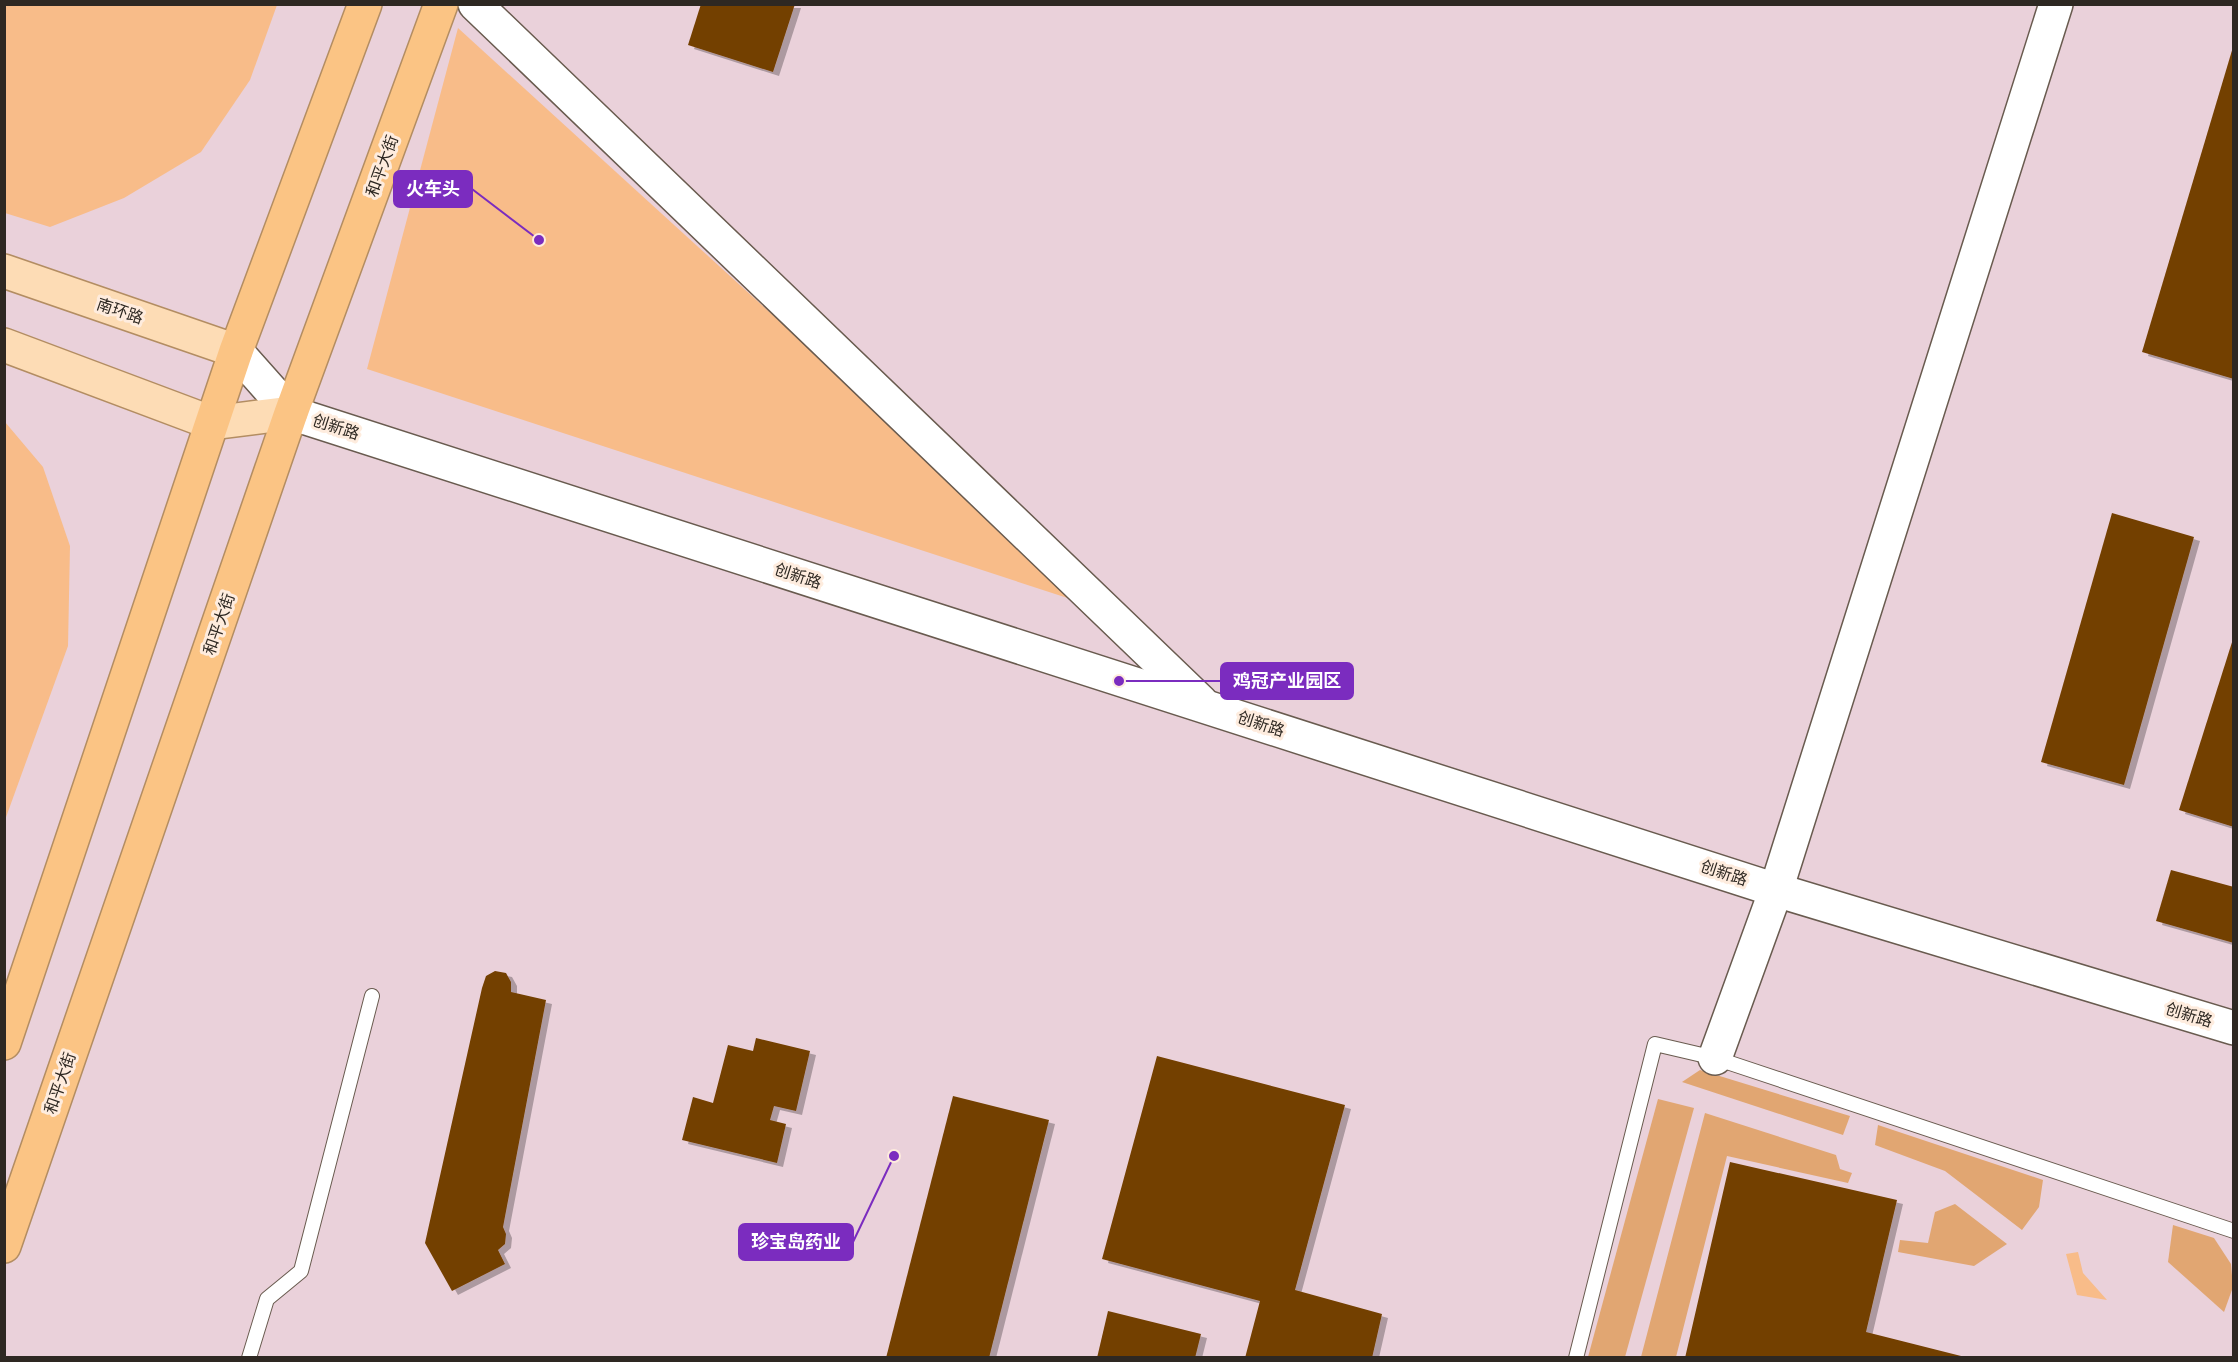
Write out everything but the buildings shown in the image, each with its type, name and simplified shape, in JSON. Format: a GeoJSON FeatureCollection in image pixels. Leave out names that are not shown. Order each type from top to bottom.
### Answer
{"type":"FeatureCollection","features":[{"type":"Feature","properties":{"kind":"highway"},"geometry":{"type":"LineString","coordinates":[[4,1043],[236,351],[365,4]]}},
{"type":"Feature","properties":{"kind":"highway","name":"和平大街"},"geometry":{"type":"LineString","coordinates":[[4,1246],[291,413],[441,4]]}},
{"type":"Feature","properties":{"kind":"main road","name":"南环路"},"geometry":{"type":"LineString","coordinates":[[4,271],[236,351]]}},
{"type":"Feature","properties":{"kind":"main road"},"geometry":{"type":"LineString","coordinates":[[4,345],[212,423],[291,413]]}},
{"type":"Feature","properties":{"kind":"street"},"geometry":{"type":"LineString","coordinates":[[475,4],[1205,706]]}},
{"type":"Feature","properties":{"kind":"street"},"geometry":{"type":"LineString","coordinates":[[1715,1058],[1776,890],[2056,4]]}},
{"type":"Feature","properties":{"kind":"street"},"geometry":{"type":"LineString","coordinates":[[236,351],[291,413]]}},
{"type":"Feature","properties":{"kind":"street","name":"创新路"},"geometry":{"type":"LineString","coordinates":[[291,413],[1776,890],[2234,1028]]}},
{"type":"Feature","properties":{"kind":"lane"},"geometry":{"type":"LineString","coordinates":[[249,1358],[267,1299],[301,1271],[372,996]]}},
{"type":"Feature","properties":{"kind":"lane"},"geometry":{"type":"LineString","coordinates":[[1576,1358],[1655,1044],[1715,1058],[2234,1231]]}},
{"type":"Feature","properties":{"kind":"shaded area"},"geometry":{"type":"Polygon","coordinates":[[[5,4],[277,5],[250,80],[201,152],[124,198],[50,227],[5,213],[5,4]]]}},
{"type":"Feature","properties":{"kind":"shaded area"},"geometry":{"type":"Polygon","coordinates":[[[5,5],[2233,5],[2233,1357],[5,1358],[5,5]]]}},
{"type":"Feature","properties":{"kind":"shaded area"},"geometry":{"type":"Polygon","coordinates":[[[458,28],[1092,606],[367,369],[458,28]]]}},
{"type":"Feature","properties":{"kind":"shaded area"},"geometry":{"type":"Polygon","coordinates":[[[5,422],[43,467],[70,546],[68,646],[5,820],[5,422]]]}},
{"type":"Feature","properties":{"kind":"shaded area"},"geometry":{"type":"Polygon","coordinates":[[[1700,1070],[1850,1116],[1843,1135],[1682,1082],[1700,1070]]]}},
{"type":"Feature","properties":{"kind":"shaded area"},"geometry":{"type":"Polygon","coordinates":[[[1658,1099],[1694,1108],[1625,1357],[1588,1357],[1658,1099]]]}},
{"type":"Feature","properties":{"kind":"shaded area"},"geometry":{"type":"Polygon","coordinates":[[[1705,1113],[1836,1155],[1840,1169],[1852,1173],[1848,1183],[1727,1156],[1676,1357],[1641,1357],[1705,1113]]]}},
{"type":"Feature","properties":{"kind":"shaded area"},"geometry":{"type":"Polygon","coordinates":[[[1878,1125],[2043,1180],[2039,1207],[2022,1230],[1945,1171],[1875,1145],[1878,1125]]]}},
{"type":"Feature","properties":{"kind":"shaded area"},"geometry":{"type":"Polygon","coordinates":[[[1955,1204],[2007,1244],[1974,1266],[1898,1252],[1900,1240],[1928,1243],[1935,1212],[1955,1204]]]}},
{"type":"Feature","properties":{"kind":"shaded area"},"geometry":{"type":"Polygon","coordinates":[[[2173,1225],[2214,1238],[2231,1264],[2233,1287],[2224,1312],[2168,1262],[2173,1225]]]}},
{"type":"Feature","properties":{"kind":"shaded area"},"geometry":{"type":"Polygon","coordinates":[[[2078,1252],[2083,1273],[2107,1300],[2077,1295],[2066,1254],[2078,1252]]]}},
{"type":"Feature","properties":{"kind":"place","name":"火车头"},"geometry":{"type":"Point","coordinates":[539,240]}},
{"type":"Feature","properties":{"kind":"place","name":"鸡冠产业园区"},"geometry":{"type":"Point","coordinates":[1119,681]}},
{"type":"Feature","properties":{"kind":"place","name":"珍宝岛药业"},"geometry":{"type":"Point","coordinates":[894,1156]}}]}
